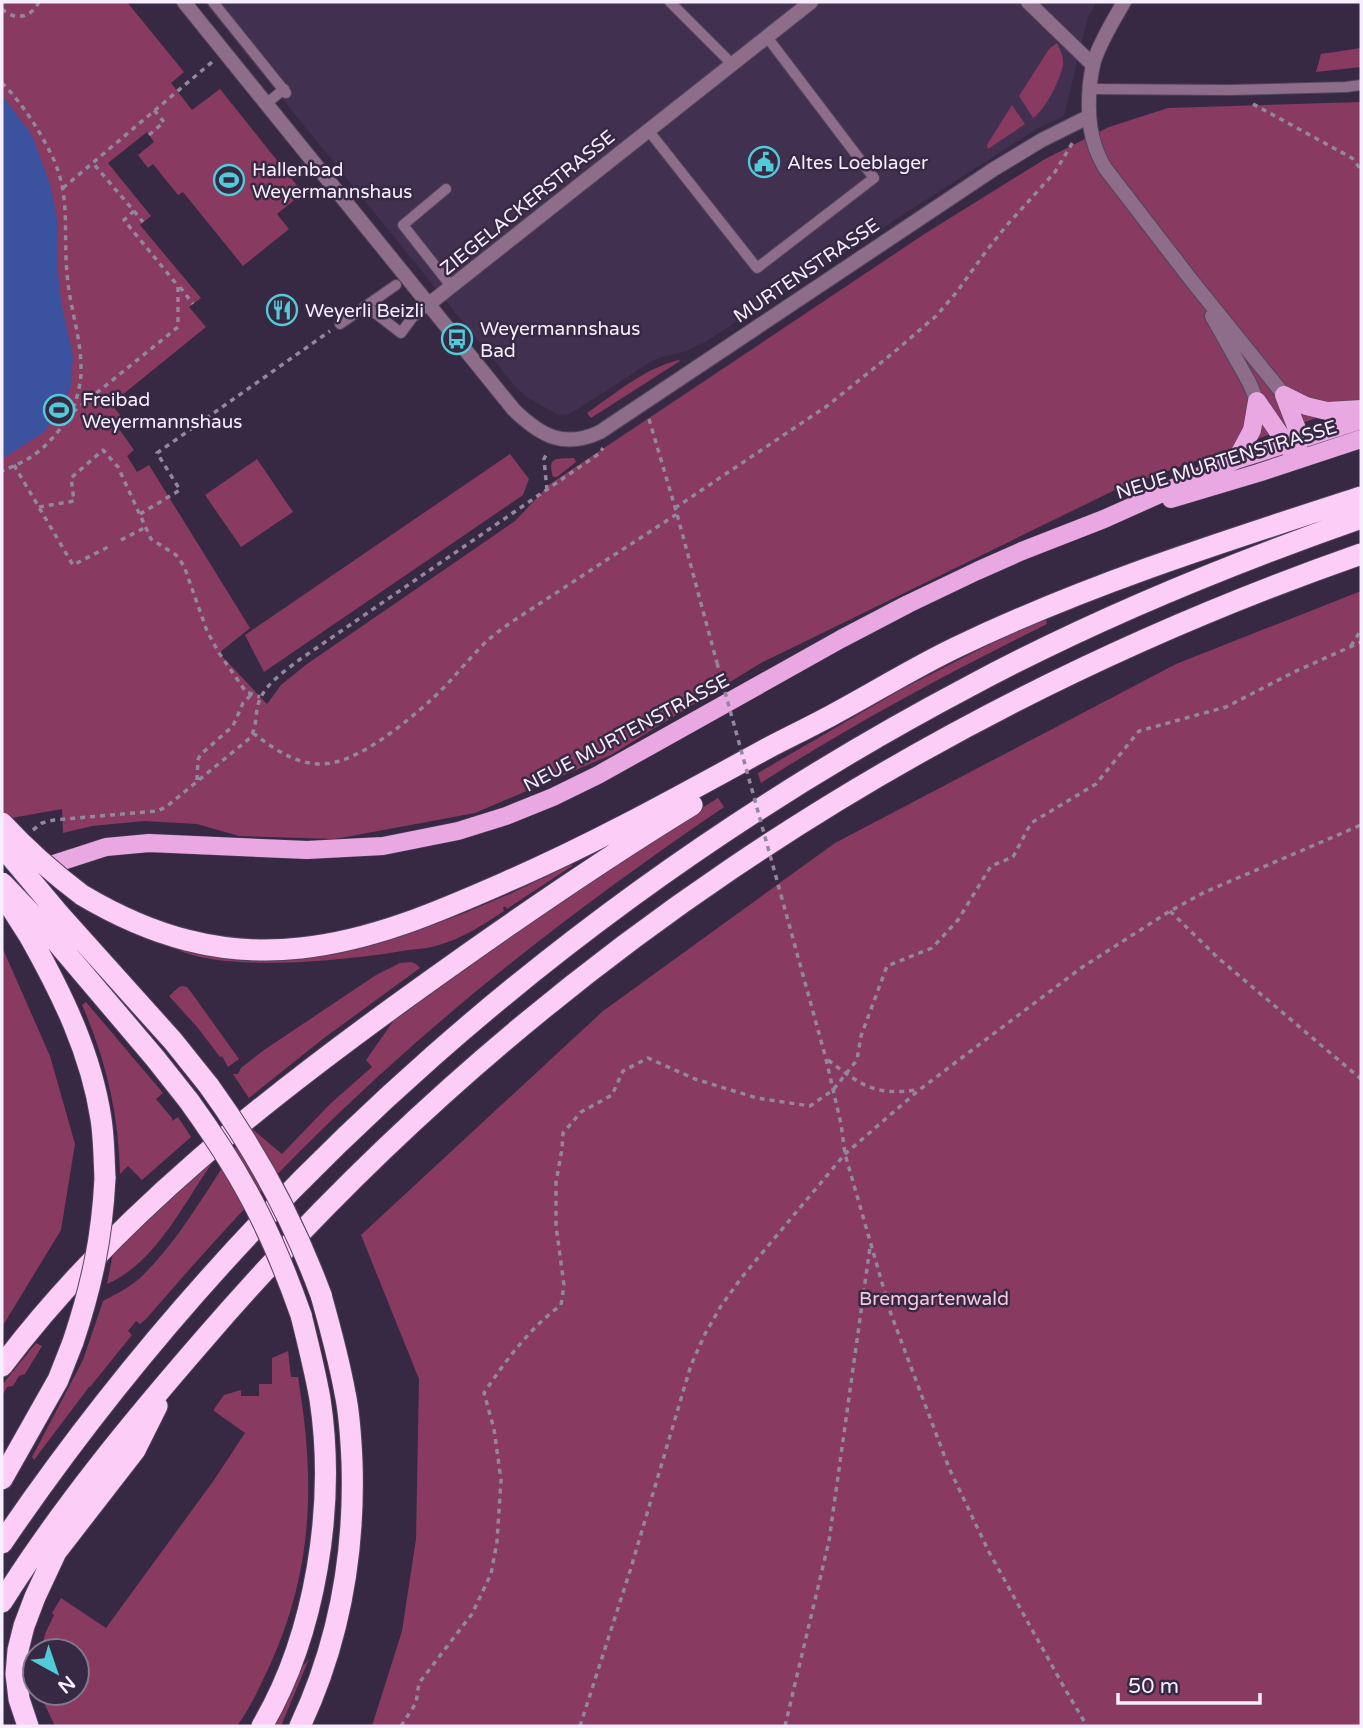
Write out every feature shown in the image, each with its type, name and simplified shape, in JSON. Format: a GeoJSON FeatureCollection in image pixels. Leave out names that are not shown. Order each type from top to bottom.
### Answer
{"type":"FeatureCollection","features":[{"type":"Feature","properties":{"kind":"highway"},"geometry":{"type":"LineString","coordinates":[[2,822],[18,841],[82,895],[134,923],[164,934],[194,943],[263,950],[336,943],[373,934],[437,912],[564,856],[667,804],[954,648],[1028,615],[1153,567],[1361,497]]}},
{"type":"Feature","properties":{"kind":"highway"},"geometry":{"type":"LineString","coordinates":[[2,1543],[81,1433],[150,1347],[222,1264],[299,1183],[424,1064],[502,996],[583,932],[656,878],[751,814],[882,733],[972,684],[1066,637],[1164,593],[1271,550],[1361,518]]}},
{"type":"Feature","properties":{"kind":"highway"},"geometry":{"type":"LineString","coordinates":[[2,1602],[32,1556],[134,1420],[255,1280],[321,1210],[408,1125],[552,1000],[706,885],[811,816],[944,738],[1034,692],[1178,625],[1361,554]]}},
{"type":"Feature","properties":{"kind":"highway"},"geometry":{"type":"LineString","coordinates":[[2,1366],[75,1279],[123,1230],[177,1179],[305,1072],[526,913],[674,816],[771,757],[835,713]]}},
{"type":"Feature","properties":{"kind":"highway"},"geometry":{"type":"LineString","coordinates":[[2,846],[44,926],[155,1058],[189,1101],[221,1149],[259,1214],[301,1315],[320,1400],[325,1444],[322,1536],[309,1605],[296,1653],[276,1702],[262,1726]]}},
{"type":"Feature","properties":{"kind":"highway"},"geometry":{"type":"LineString","coordinates":[[3,884],[44,926],[173,1041],[209,1086],[256,1156],[282,1202],[321,1295],[346,1395],[353,1493],[350,1546],[343,1596],[331,1646],[314,1696],[300,1726]]}},
{"type":"Feature","properties":{"kind":"highway"},"geometry":{"type":"LineString","coordinates":[[2,1479],[58,1380],[73,1342],[95,1269],[103,1219],[105,1178],[101,1119],[90,1068],[52,975],[44,926]]}},
{"type":"Feature","properties":{"kind":"highway"},"geometry":{"type":"LineString","coordinates":[[28,1726],[19,1699],[16,1674],[18,1650],[35,1597],[56,1552],[135,1450],[169,1379]]}},
{"type":"Feature","properties":{"kind":"main road"},"geometry":{"type":"LineString","coordinates":[[1284,395],[1306,406],[1327,411],[1361,409]]}},
{"type":"Feature","properties":{"kind":"main road"},"geometry":{"type":"LineString","coordinates":[[1284,395],[1294,418],[1292,441]]}},
{"type":"Feature","properties":{"kind":"main road"},"geometry":{"type":"LineString","coordinates":[[1257,401],[1292,441],[1299,460]]}},
{"type":"Feature","properties":{"kind":"main road"},"geometry":{"type":"LineString","coordinates":[[1236,460],[1252,430],[1257,401]]}},
{"type":"Feature","properties":{"kind":"main road","name":"NEUE MURTENSTRASSE"},"geometry":{"type":"LineString","coordinates":[[3,884],[52,863],[106,847],[149,843],[295,850],[358,848],[421,840],[482,824],[553,797],[609,769],[808,657],[999,561],[1104,519],[1236,460],[1361,420]]}},
{"type":"Feature","properties":{"kind":"main road","name":"NEUE MURTENSTRASSE"},"geometry":{"type":"LineString","coordinates":[[1104,519],[1361,439]]}},
{"type":"Feature","properties":{"kind":"street"},"geometry":{"type":"LineString","coordinates":[[184,2],[429,304]]}},
{"type":"Feature","properties":{"kind":"street","name":"ZIEGELACKERSTRASSE"},"geometry":{"type":"LineString","coordinates":[[429,304],[811,2]]}},
{"type":"Feature","properties":{"kind":"street"},"geometry":{"type":"LineString","coordinates":[[1028,2],[1093,65]]}},
{"type":"Feature","properties":{"kind":"street"},"geometry":{"type":"LineString","coordinates":[[1124,2],[1093,65],[1088,117],[1098,156],[1192,281],[1284,395]]}},
{"type":"Feature","properties":{"kind":"street","name":"MURTENSTRASSE"},"geometry":{"type":"LineString","coordinates":[[429,304],[525,420],[544,433],[561,440],[581,439],[600,432],[645,403],[994,169],[1042,140],[1088,117]]}},
{"type":"Feature","properties":{"kind":"street"},"geometry":{"type":"LineString","coordinates":[[1192,281],[1257,401]]}},
{"type":"Feature","properties":{"kind":"lane"},"geometry":{"type":"LineString","coordinates":[[213,2],[285,91],[266,104]]}},
{"type":"Feature","properties":{"kind":"lane"},"geometry":{"type":"LineString","coordinates":[[670,2],[732,64]]}},
{"type":"Feature","properties":{"kind":"lane"},"geometry":{"type":"LineString","coordinates":[[649,130],[757,268],[874,178],[767,37]]}},
{"type":"Feature","properties":{"kind":"lane"},"geometry":{"type":"LineString","coordinates":[[1090,89],[1229,90],[1361,85]]}},
{"type":"Feature","properties":{"kind":"lane"},"geometry":{"type":"LineString","coordinates":[[446,189],[403,225],[451,286]]}},
{"type":"Feature","properties":{"kind":"lane"},"geometry":{"type":"LineString","coordinates":[[340,324],[396,285]]}},
{"type":"Feature","properties":{"kind":"lane"},"geometry":{"type":"LineString","coordinates":[[366,306],[401,332],[412,318],[429,304]]}},
{"type":"Feature","properties":{"kind":"path"},"geometry":{"type":"LineString","coordinates":[[2,9],[8,15],[22,17],[35,10],[39,2]]}},
{"type":"Feature","properties":{"kind":"path"},"geometry":{"type":"LineString","coordinates":[[62,188],[225,52]]}},
{"type":"Feature","properties":{"kind":"path"},"geometry":{"type":"LineString","coordinates":[[2,83],[23,108],[38,132],[53,159],[62,188],[66,218],[66,271],[82,372],[71,413]]}},
{"type":"Feature","properties":{"kind":"path"},"geometry":{"type":"LineString","coordinates":[[1229,90],[1352,158],[1361,170]]}},
{"type":"Feature","properties":{"kind":"path"},"geometry":{"type":"LineString","coordinates":[[149,135],[164,122],[154,110]]}},
{"type":"Feature","properties":{"kind":"path"},"geometry":{"type":"LineString","coordinates":[[675,508],[827,406],[936,316],[1000,233],[1055,173],[1088,117]]}},
{"type":"Feature","properties":{"kind":"path"},"geometry":{"type":"LineString","coordinates":[[92,162],[143,222]]}},
{"type":"Feature","properties":{"kind":"path"},"geometry":{"type":"LineString","coordinates":[[134,211],[124,220],[193,304]]}},
{"type":"Feature","properties":{"kind":"path"},"geometry":{"type":"LineString","coordinates":[[2,471],[30,458],[50,441],[71,413],[178,327],[178,286]]}},
{"type":"Feature","properties":{"kind":"path"},"geometry":{"type":"LineString","coordinates":[[140,514],[180,490],[157,453],[340,324]]}},
{"type":"Feature","properties":{"kind":"path"},"geometry":{"type":"LineString","coordinates":[[645,403],[826,1059],[845,1154],[891,1314],[949,1468],[989,1552],[1087,1726]]}},
{"type":"Feature","properties":{"kind":"path"},"geometry":{"type":"LineString","coordinates":[[42,824],[69,818],[162,810],[253,733],[260,697],[279,676],[600,453],[617,421]]}},
{"type":"Feature","properties":{"kind":"path"},"geometry":{"type":"LineString","coordinates":[[39,508],[74,501],[71,478],[103,450],[118,467],[151,539],[176,555],[184,566],[207,631],[240,686],[251,695],[260,697]]}},
{"type":"Feature","properties":{"kind":"path"},"geometry":{"type":"LineString","coordinates":[[544,459],[547,490]]}},
{"type":"Feature","properties":{"kind":"path"},"geometry":{"type":"LineString","coordinates":[[14,466],[74,565],[108,547]]}},
{"type":"Feature","properties":{"kind":"path"},"geometry":{"type":"LineString","coordinates":[[253,733],[274,749],[297,760],[321,764],[347,759],[359,753],[390,733],[432,699],[489,639],[677,514]]}},
{"type":"Feature","properties":{"kind":"path"},"geometry":{"type":"LineString","coordinates":[[121,540],[146,527]]}},
{"type":"Feature","properties":{"kind":"path"},"geometry":{"type":"LineString","coordinates":[[1351,646],[1361,630]]}},
{"type":"Feature","properties":{"kind":"path"},"geometry":{"type":"LineString","coordinates":[[401,1726],[415,1703],[419,1683],[472,1614],[491,1574],[497,1542],[501,1480],[494,1429],[484,1393],[510,1354],[544,1318],[561,1305],[564,1285],[556,1226],[556,1182],[563,1133],[581,1112],[612,1094],[624,1071],[648,1058],[695,1079],[757,1098],[810,1107],[833,1090],[857,1060],[861,1036],[887,966],[932,948],[958,920],[991,866],[1013,857],[1031,823],[1096,783],[1139,731],[1226,707],[1361,642]]}},
{"type":"Feature","properties":{"kind":"path"},"geometry":{"type":"LineString","coordinates":[[197,780],[200,755],[233,726],[243,703],[251,695]]}},
{"type":"Feature","properties":{"kind":"path"},"geometry":{"type":"LineString","coordinates":[[580,1726],[696,1354],[721,1306],[742,1277],[845,1154],[919,1090],[1081,968],[1170,911],[1205,892],[1361,825]]}},
{"type":"Feature","properties":{"kind":"path"},"geometry":{"type":"LineString","coordinates":[[1170,911],[1217,957],[1361,1079]]}},
{"type":"Feature","properties":{"kind":"path"},"geometry":{"type":"LineString","coordinates":[[826,1059],[865,1087],[895,1092],[919,1090]]}},
{"type":"Feature","properties":{"kind":"path"},"geometry":{"type":"LineString","coordinates":[[785,1726],[829,1541],[870,1245]]}},
{"type":"Feature","properties":{"kind":"shaded area"},"geometry":{"type":"Polygon","coordinates":[[[204,2],[1097,2],[1088,17],[1064,116],[1038,128],[705,342],[684,352],[652,361],[576,410],[559,415],[526,397],[514,385],[204,2]]]}},
{"type":"Feature","properties":{"kind":"green space"},"geometry":{"type":"Polygon","coordinates":[[[2,2],[127,2],[184,72],[171,83],[192,110],[220,89],[303,193],[277,214],[289,229],[243,266],[183,192],[178,195],[153,164],[148,168],[138,155],[154,142],[147,132],[108,163],[151,216],[140,225],[201,298],[189,307],[206,327],[111,404],[121,416],[114,422],[134,450],[127,456],[137,472],[149,465],[250,628],[219,653],[267,704],[281,685],[307,664],[515,521],[550,484],[926,233],[1045,159],[1109,127],[1168,108],[1361,102],[1361,402],[1117,489],[761,663],[611,755],[475,813],[335,839],[239,836],[197,824],[144,821],[92,826],[63,833],[62,809],[6,819],[2,814],[2,2]]]}},
{"type":"Feature","properties":{"kind":"green space"},"geometry":{"type":"Polygon","coordinates":[[[1057,43],[1063,65],[1056,86],[1033,118],[1019,96],[1049,49],[1057,43]]]}},
{"type":"Feature","properties":{"kind":"green space"},"geometry":{"type":"Polygon","coordinates":[[[1361,48],[1361,67],[1316,72],[1321,54],[1361,48]]]}},
{"type":"Feature","properties":{"kind":"green space"},"geometry":{"type":"Polygon","coordinates":[[[1012,105],[1025,124],[988,149],[987,145],[1012,105]]]}},
{"type":"Feature","properties":{"kind":"green space"},"geometry":{"type":"Polygon","coordinates":[[[679,360],[591,418],[587,413],[643,375],[679,360]]]}},
{"type":"Feature","properties":{"kind":"green space"},"geometry":{"type":"Polygon","coordinates":[[[510,454],[529,479],[523,495],[264,672],[245,635],[510,454]]]}},
{"type":"Feature","properties":{"kind":"green space"},"geometry":{"type":"Polygon","coordinates":[[[574,458],[576,462],[557,477],[553,477],[551,465],[554,460],[574,458]]]}},
{"type":"Feature","properties":{"kind":"green space"},"geometry":{"type":"Polygon","coordinates":[[[257,459],[293,512],[241,547],[205,495],[257,459]]]}},
{"type":"Feature","properties":{"kind":"green space","name":"Bremgartenwald"},"geometry":{"type":"Polygon","coordinates":[[[1361,591],[1361,1726],[372,1726],[402,1631],[416,1539],[419,1379],[361,1235],[603,1011],[835,843],[1176,664],[1361,591]]]}},
{"type":"Feature","properties":{"kind":"green space"},"geometry":{"type":"Polygon","coordinates":[[[1046,619],[1047,624],[902,699],[761,783],[758,773],[902,689],[1046,619]]]}},
{"type":"Feature","properties":{"kind":"green space"},"geometry":{"type":"Polygon","coordinates":[[[718,798],[724,807],[596,898],[472,994],[328,1124],[235,1219],[147,1318],[140,1324],[136,1321],[128,1331],[132,1335],[34,1460],[32,1457],[83,1360],[103,1301],[136,1282],[156,1261],[185,1225],[250,1127],[282,1154],[330,1104],[372,1067],[366,1060],[401,1010],[718,798]]]}},
{"type":"Feature","properties":{"kind":"green space"},"geometry":{"type":"Polygon","coordinates":[[[571,864],[572,866],[507,909],[503,907],[504,911],[481,926],[456,939],[430,947],[350,958],[282,963],[217,960],[190,954],[169,945],[228,959],[382,942],[462,914],[571,864]]]}},
{"type":"Feature","properties":{"kind":"green space"},"geometry":{"type":"Polygon","coordinates":[[[2,947],[50,1056],[75,1144],[61,1230],[2,1327],[2,947]]]}},
{"type":"Feature","properties":{"kind":"green space"},"geometry":{"type":"Polygon","coordinates":[[[411,962],[420,968],[324,1038],[249,1098],[233,1074],[238,1074],[241,1068],[264,1050],[376,975],[400,963],[411,962]]]}},
{"type":"Feature","properties":{"kind":"green space"},"geometry":{"type":"Polygon","coordinates":[[[182,986],[191,992],[239,1059],[228,1067],[222,1056],[220,1057],[169,996],[182,986]]]}},
{"type":"Feature","properties":{"kind":"green space"},"geometry":{"type":"Polygon","coordinates":[[[86,1002],[163,1093],[156,1099],[172,1121],[178,1117],[191,1137],[142,1180],[128,1166],[120,1174],[110,1088],[82,1005],[86,1002]]]}},
{"type":"Feature","properties":{"kind":"green space"},"geometry":{"type":"Polygon","coordinates":[[[208,1162],[210,1166],[153,1249],[124,1275],[107,1284],[114,1248],[208,1162]]]}},
{"type":"Feature","properties":{"kind":"green space"},"geometry":{"type":"Polygon","coordinates":[[[36,1343],[42,1346],[25,1374],[19,1376],[13,1386],[7,1387],[2,1396],[2,1385],[36,1343]]]}},
{"type":"Feature","properties":{"kind":"green space"},"geometry":{"type":"Polygon","coordinates":[[[288,1351],[291,1377],[298,1377],[307,1451],[307,1523],[303,1558],[285,1629],[247,1711],[237,1726],[55,1726],[46,1707],[91,1707],[91,1637],[44,1637],[54,1615],[52,1613],[61,1598],[106,1628],[245,1433],[214,1409],[224,1395],[241,1390],[241,1396],[259,1396],[259,1384],[272,1384],[272,1358],[288,1351]]]}},
{"type":"Feature","properties":{"kind":"green space"},"geometry":{"type":"Polygon","coordinates":[[[309,1659],[281,1726],[270,1726],[298,1672],[309,1659]]]}},
{"type":"Feature","properties":{"kind":"water"},"geometry":{"type":"Polygon","coordinates":[[[2,95],[32,135],[51,187],[57,218],[61,301],[73,356],[71,386],[60,410],[44,432],[2,459],[2,95]]]}},
{"type":"Feature","properties":{"kind":"place","name":"Altes Loeblager"},"geometry":{"type":"Point","coordinates":[764,162]}},
{"type":"Feature","properties":{"kind":"place","name":"Hallenbad Weyermannshaus"},"geometry":{"type":"Point","coordinates":[229,180]}},
{"type":"Feature","properties":{"kind":"place","name":"Weyerli Beizli"},"geometry":{"type":"Point","coordinates":[282,310]}},
{"type":"Feature","properties":{"kind":"place","name":"Weyermannshaus Bad"},"geometry":{"type":"Point","coordinates":[457,339]}},
{"type":"Feature","properties":{"kind":"place","name":"Freibad Weyermannshaus"},"geometry":{"type":"Point","coordinates":[59,410]}}]}
